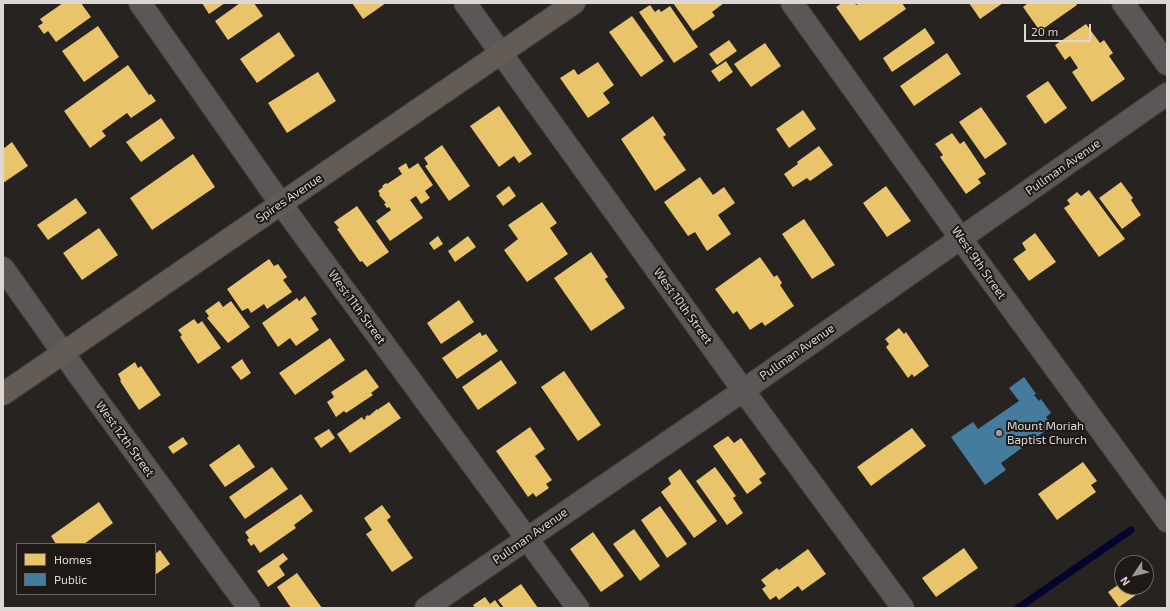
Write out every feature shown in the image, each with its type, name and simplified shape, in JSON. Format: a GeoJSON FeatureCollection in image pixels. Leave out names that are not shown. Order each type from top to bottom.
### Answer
{"type":"FeatureCollection","features":[{"type":"Feature","properties":{"kind":"main road","name":"Spires Avenue"},"geometry":{"type":"LineString","coordinates":[[3,394],[574,3]]}},
{"type":"Feature","properties":{"kind":"street","name":"West 11th Street"},"geometry":{"type":"LineString","coordinates":[[140,3],[281,204],[578,608]]}},
{"type":"Feature","properties":{"kind":"street","name":"West 10th Street"},"geometry":{"type":"LineString","coordinates":[[465,3],[743,390],[903,608]]}},
{"type":"Feature","properties":{"kind":"street","name":"West 9th Street"},"geometry":{"type":"LineString","coordinates":[[792,3],[972,254],[1167,521]]}},
{"type":"Feature","properties":{"kind":"street"},"geometry":{"type":"LineString","coordinates":[[1123,3],[1167,64]]}},
{"type":"Feature","properties":{"kind":"street","name":"Pullman Avenue"},"geometry":{"type":"LineString","coordinates":[[426,608],[743,390],[1167,94]]}},
{"type":"Feature","properties":{"kind":"street","name":"West 12th Street"},"geometry":{"type":"LineString","coordinates":[[3,268],[62,353],[250,608]]}},
{"type":"Feature","properties":{"kind":"building: Homes"},"geometry":{"type":"Polygon","coordinates":[[[63,3],[81,3],[91,17],[56,42],[48,31],[44,34],[38,26],[43,23],[40,19],[63,3]]]}},
{"type":"Feature","properties":{"kind":"building: Homes"},"geometry":{"type":"Polygon","coordinates":[[[202,3],[225,3],[209,14],[202,3]]]}},
{"type":"Feature","properties":{"kind":"building: Homes"},"geometry":{"type":"Polygon","coordinates":[[[240,3],[254,3],[263,16],[228,40],[215,21],[240,3]]]}},
{"type":"Feature","properties":{"kind":"building: Homes"},"geometry":{"type":"Polygon","coordinates":[[[352,3],[386,3],[363,19],[352,3]]]}},
{"type":"Feature","properties":{"kind":"building: Homes"},"geometry":{"type":"Polygon","coordinates":[[[673,3],[724,3],[712,12],[715,16],[693,31],[673,3]]]}},
{"type":"Feature","properties":{"kind":"building: Homes"},"geometry":{"type":"Polygon","coordinates":[[[842,3],[855,3],[856,5],[860,3],[902,3],[906,9],[860,41],[836,7],[842,3]]]}},
{"type":"Feature","properties":{"kind":"building: Homes"},"geometry":{"type":"Polygon","coordinates":[[[969,3],[1003,3],[980,19],[969,3]]]}},
{"type":"Feature","properties":{"kind":"building: Homes"},"geometry":{"type":"Polygon","coordinates":[[[1028,3],[1076,3],[1077,5],[1040,31],[1023,7],[1028,3]]]}},
{"type":"Feature","properties":{"kind":"building: Homes"},"geometry":{"type":"Polygon","coordinates":[[[650,5],[655,12],[659,9],[661,12],[670,6],[698,47],[674,63],[639,12],[650,5]]]}},
{"type":"Feature","properties":{"kind":"building: Homes"},"geometry":{"type":"Polygon","coordinates":[[[632,16],[664,61],[641,77],[609,32],[632,16]]]}},
{"type":"Feature","properties":{"kind":"building: Homes"},"geometry":{"type":"Polygon","coordinates":[[[1086,24],[1100,43],[1104,40],[1113,53],[1109,56],[1125,79],[1092,102],[1072,72],[1078,68],[1070,56],[1065,60],[1055,45],[1086,24]]]}},
{"type":"Feature","properties":{"kind":"building: Homes"},"geometry":{"type":"Polygon","coordinates":[[[98,26],[119,57],[84,82],[62,51],[98,26]]]}},
{"type":"Feature","properties":{"kind":"building: Homes"},"geometry":{"type":"Polygon","coordinates":[[[925,28],[935,43],[892,72],[883,58],[925,28]]]}},
{"type":"Feature","properties":{"kind":"building: Homes"},"geometry":{"type":"Polygon","coordinates":[[[279,32],[295,56],[257,83],[240,59],[279,32]]]}},
{"type":"Feature","properties":{"kind":"building: Homes"},"geometry":{"type":"Polygon","coordinates":[[[729,40],[737,51],[717,65],[709,54],[729,40]]]}},
{"type":"Feature","properties":{"kind":"building: Homes"},"geometry":{"type":"Polygon","coordinates":[[[765,43],[781,66],[751,87],[734,64],[765,43]]]}},
{"type":"Feature","properties":{"kind":"building: Homes"},"geometry":{"type":"Polygon","coordinates":[[[947,53],[961,74],[914,106],[900,86],[947,53]]]}},
{"type":"Feature","properties":{"kind":"building: Homes"},"geometry":{"type":"Polygon","coordinates":[[[726,61],[733,72],[719,82],[711,71],[726,61]]]}},
{"type":"Feature","properties":{"kind":"building: Homes"},"geometry":{"type":"Polygon","coordinates":[[[598,62],[614,85],[603,93],[610,103],[588,118],[560,78],[574,69],[578,75],[598,62]]]}},
{"type":"Feature","properties":{"kind":"building: Homes"},"geometry":{"type":"Polygon","coordinates":[[[128,65],[149,95],[151,94],[156,101],[131,118],[127,113],[102,131],[106,136],[90,148],[64,111],[128,65]]]}},
{"type":"Feature","properties":{"kind":"building: Homes"},"geometry":{"type":"Polygon","coordinates":[[[318,72],[336,101],[287,133],[268,103],[318,72]]]}},
{"type":"Feature","properties":{"kind":"building: Homes"},"geometry":{"type":"Polygon","coordinates":[[[1048,81],[1067,108],[1045,124],[1026,96],[1048,81]]]}},
{"type":"Feature","properties":{"kind":"building: Homes"},"geometry":{"type":"Polygon","coordinates":[[[499,106],[532,154],[519,163],[514,156],[499,167],[470,126],[499,106]]]}},
{"type":"Feature","properties":{"kind":"building: Homes"},"geometry":{"type":"Polygon","coordinates":[[[981,107],[1007,144],[985,159],[959,122],[981,107]]]}},
{"type":"Feature","properties":{"kind":"building: Homes"},"geometry":{"type":"Polygon","coordinates":[[[803,110],[816,129],[789,148],[776,129],[803,110]]]}},
{"type":"Feature","properties":{"kind":"building: Homes"},"geometry":{"type":"Polygon","coordinates":[[[653,116],[666,135],[663,137],[686,170],[655,191],[621,139],[653,116]]]}},
{"type":"Feature","properties":{"kind":"building: Homes"},"geometry":{"type":"Polygon","coordinates":[[[161,118],[175,138],[141,162],[126,142],[161,118]]]}},
{"type":"Feature","properties":{"kind":"building: Homes"},"geometry":{"type":"Polygon","coordinates":[[[952,133],[960,144],[964,141],[986,174],[978,179],[981,183],[966,194],[940,157],[943,155],[935,144],[952,133]]]}},
{"type":"Feature","properties":{"kind":"building: Homes"},"geometry":{"type":"Polygon","coordinates":[[[12,142],[28,166],[3,183],[3,149],[12,142]]]}},
{"type":"Feature","properties":{"kind":"building: Homes"},"geometry":{"type":"Polygon","coordinates":[[[442,145],[470,186],[449,201],[425,166],[428,164],[424,158],[442,145]]]}},
{"type":"Feature","properties":{"kind":"building: Homes"},"geometry":{"type":"Polygon","coordinates":[[[819,146],[833,165],[810,181],[807,178],[793,187],[784,174],[798,164],[797,162],[819,146]]]}},
{"type":"Feature","properties":{"kind":"building: Homes"},"geometry":{"type":"Polygon","coordinates":[[[193,154],[215,187],[152,230],[130,198],[193,154]]]}},
{"type":"Feature","properties":{"kind":"building: Homes"},"geometry":{"type":"Polygon","coordinates":[[[406,163],[409,169],[418,163],[433,185],[425,191],[430,198],[421,204],[416,196],[410,200],[423,218],[390,241],[376,221],[391,210],[384,204],[386,203],[379,195],[380,194],[378,191],[386,183],[387,184],[402,174],[398,168],[406,163]]]}},
{"type":"Feature","properties":{"kind":"building: Homes"},"geometry":{"type":"Polygon","coordinates":[[[700,177],[713,195],[724,187],[735,203],[718,215],[731,234],[707,251],[695,232],[688,236],[664,202],[700,177]]]}},
{"type":"Feature","properties":{"kind":"building: Homes"},"geometry":{"type":"Polygon","coordinates":[[[1121,182],[1133,198],[1131,200],[1141,215],[1122,229],[1099,198],[1121,182]]]}},
{"type":"Feature","properties":{"kind":"building: Homes"},"geometry":{"type":"Polygon","coordinates":[[[509,186],[516,196],[503,206],[496,196],[509,186]]]}},
{"type":"Feature","properties":{"kind":"building: Homes"},"geometry":{"type":"Polygon","coordinates":[[[886,186],[911,221],[887,237],[863,203],[886,186]]]}},
{"type":"Feature","properties":{"kind":"building: Homes"},"geometry":{"type":"Polygon","coordinates":[[[1089,190],[1125,239],[1099,257],[1064,208],[1070,204],[1067,200],[1077,192],[1081,196],[1089,190]]]}},
{"type":"Feature","properties":{"kind":"building: Homes"},"geometry":{"type":"Polygon","coordinates":[[[76,198],[87,213],[48,240],[37,225],[76,198]]]}},
{"type":"Feature","properties":{"kind":"building: Homes"},"geometry":{"type":"Polygon","coordinates":[[[542,202],[557,223],[550,228],[568,254],[527,282],[504,250],[518,239],[508,225],[542,202]]]}},
{"type":"Feature","properties":{"kind":"building: Homes"},"geometry":{"type":"Polygon","coordinates":[[[357,206],[389,252],[367,267],[362,261],[360,262],[337,229],[339,228],[334,222],[357,206]]]}},
{"type":"Feature","properties":{"kind":"building: Homes"},"geometry":{"type":"Polygon","coordinates":[[[804,219],[835,265],[812,279],[782,234],[804,219]]]}},
{"type":"Feature","properties":{"kind":"building: Homes"},"geometry":{"type":"Polygon","coordinates":[[[99,228],[118,255],[82,280],[63,253],[99,228]]]}},
{"type":"Feature","properties":{"kind":"building: Homes"},"geometry":{"type":"Polygon","coordinates":[[[1035,233],[1056,262],[1029,281],[1013,259],[1026,250],[1022,243],[1035,233]]]}},
{"type":"Feature","properties":{"kind":"building: Homes"},"geometry":{"type":"Polygon","coordinates":[[[438,236],[443,244],[434,250],[429,243],[438,236]]]}},
{"type":"Feature","properties":{"kind":"building: Homes"},"geometry":{"type":"Polygon","coordinates":[[[468,236],[476,247],[455,262],[448,251],[468,236]]]}},
{"type":"Feature","properties":{"kind":"building: Homes"},"geometry":{"type":"Polygon","coordinates":[[[591,252],[608,277],[605,279],[625,308],[591,331],[554,278],[591,252]]]}},
{"type":"Feature","properties":{"kind":"building: Homes"},"geometry":{"type":"Polygon","coordinates":[[[760,257],[774,277],[777,275],[782,283],[780,285],[794,306],[765,326],[762,322],[750,330],[737,311],[733,314],[715,289],[760,257]]]}},
{"type":"Feature","properties":{"kind":"building: Homes"},"geometry":{"type":"Polygon","coordinates":[[[269,259],[274,266],[278,264],[287,277],[283,280],[292,292],[267,309],[264,304],[251,313],[248,308],[242,311],[227,289],[269,259]]]}},
{"type":"Feature","properties":{"kind":"building: Homes"},"geometry":{"type":"Polygon","coordinates":[[[305,296],[317,314],[311,318],[319,330],[296,346],[290,338],[278,347],[262,323],[297,298],[299,301],[305,296]]]}},
{"type":"Feature","properties":{"kind":"building: Homes"},"geometry":{"type":"Polygon","coordinates":[[[459,300],[474,322],[441,344],[427,323],[459,300]]]}},
{"type":"Feature","properties":{"kind":"building: Homes"},"geometry":{"type":"Polygon","coordinates":[[[219,301],[223,307],[231,301],[250,327],[228,343],[207,318],[209,316],[205,311],[219,301]]]}},
{"type":"Feature","properties":{"kind":"building: Homes"},"geometry":{"type":"Polygon","coordinates":[[[194,319],[198,324],[202,321],[221,348],[198,364],[180,337],[182,335],[178,330],[194,319]]]}},
{"type":"Feature","properties":{"kind":"building: Homes"},"geometry":{"type":"Polygon","coordinates":[[[899,328],[904,334],[906,332],[929,366],[914,377],[912,374],[908,378],[886,347],[889,344],[885,339],[899,328]]]}},
{"type":"Feature","properties":{"kind":"building: Homes"},"geometry":{"type":"Polygon","coordinates":[[[480,332],[482,336],[486,334],[498,351],[457,379],[442,358],[480,332]]]}},
{"type":"Feature","properties":{"kind":"building: Homes"},"geometry":{"type":"Polygon","coordinates":[[[330,338],[345,360],[295,395],[279,373],[330,338]]]}},
{"type":"Feature","properties":{"kind":"building: Homes"},"geometry":{"type":"Polygon","coordinates":[[[242,359],[251,373],[241,380],[231,367],[242,359]]]}},
{"type":"Feature","properties":{"kind":"building: Homes"},"geometry":{"type":"Polygon","coordinates":[[[501,360],[517,383],[478,410],[462,387],[501,360]]]}},
{"type":"Feature","properties":{"kind":"building: Homes"},"geometry":{"type":"Polygon","coordinates":[[[135,362],[138,368],[141,366],[161,395],[139,410],[120,381],[121,380],[118,374],[135,362]]]}},
{"type":"Feature","properties":{"kind":"building: Homes"},"geometry":{"type":"Polygon","coordinates":[[[366,369],[379,387],[371,393],[373,395],[346,413],[344,411],[336,417],[327,402],[334,397],[331,392],[366,369]]]}},
{"type":"Feature","properties":{"kind":"building: Homes"},"geometry":{"type":"Polygon","coordinates":[[[564,371],[601,425],[578,441],[541,387],[564,371]]]}},
{"type":"Feature","properties":{"kind":"building: Homes"},"geometry":{"type":"Polygon","coordinates":[[[389,402],[401,418],[350,453],[337,434],[362,417],[364,420],[366,418],[365,417],[368,415],[369,416],[389,402]]]}},
{"type":"Feature","properties":{"kind":"building: Homes"},"geometry":{"type":"Polygon","coordinates":[[[530,427],[545,449],[535,456],[552,480],[546,484],[549,488],[536,497],[533,493],[528,497],[496,451],[530,427]]]}},
{"type":"Feature","properties":{"kind":"building: Homes"},"geometry":{"type":"Polygon","coordinates":[[[912,428],[926,446],[871,486],[857,467],[912,428]]]}},
{"type":"Feature","properties":{"kind":"building: Homes"},"geometry":{"type":"Polygon","coordinates":[[[329,429],[335,438],[321,448],[314,438],[329,429]]]}},
{"type":"Feature","properties":{"kind":"building: Homes"},"geometry":{"type":"Polygon","coordinates":[[[728,436],[734,443],[741,438],[766,474],[759,479],[762,483],[747,494],[713,446],[728,436]]]}},
{"type":"Feature","properties":{"kind":"building: Homes"},"geometry":{"type":"Polygon","coordinates":[[[183,437],[188,444],[173,454],[168,447],[183,437]]]}},
{"type":"Feature","properties":{"kind":"building: Homes"},"geometry":{"type":"Polygon","coordinates":[[[239,444],[255,467],[225,487],[209,465],[239,444]]]}},
{"type":"Feature","properties":{"kind":"building: Homes"},"geometry":{"type":"Polygon","coordinates":[[[1083,462],[1097,481],[1091,485],[1096,492],[1057,520],[1038,494],[1083,462]]]}},
{"type":"Feature","properties":{"kind":"building: Homes"},"geometry":{"type":"Polygon","coordinates":[[[272,467],[288,489],[245,519],[229,497],[272,467]]]}},
{"type":"Feature","properties":{"kind":"building: Homes"},"geometry":{"type":"Polygon","coordinates":[[[715,467],[736,496],[733,498],[743,513],[727,525],[696,481],[715,467]]]}},
{"type":"Feature","properties":{"kind":"building: Homes"},"geometry":{"type":"Polygon","coordinates":[[[680,469],[717,521],[694,538],[661,492],[671,484],[668,478],[680,469]]]}},
{"type":"Feature","properties":{"kind":"building: Homes"},"geometry":{"type":"Polygon","coordinates":[[[301,494],[313,511],[294,525],[296,528],[260,553],[254,544],[251,546],[247,540],[249,538],[245,532],[301,494]]]}},
{"type":"Feature","properties":{"kind":"building: Homes"},"geometry":{"type":"Polygon","coordinates":[[[99,502],[113,523],[85,543],[55,543],[51,536],[99,502]]]}},
{"type":"Feature","properties":{"kind":"building: Homes"},"geometry":{"type":"Polygon","coordinates":[[[382,505],[391,517],[387,520],[413,558],[392,572],[366,534],[372,530],[364,518],[382,505]]]}},
{"type":"Feature","properties":{"kind":"building: Homes"},"geometry":{"type":"Polygon","coordinates":[[[660,506],[687,544],[667,558],[641,520],[660,506]]]}},
{"type":"Feature","properties":{"kind":"building: Homes"},"geometry":{"type":"Polygon","coordinates":[[[634,529],[660,566],[640,581],[613,544],[634,529]]]}},
{"type":"Feature","properties":{"kind":"building: Homes"},"geometry":{"type":"Polygon","coordinates":[[[593,532],[624,576],[601,592],[570,549],[593,532]]]}},
{"type":"Feature","properties":{"kind":"building: Homes"},"geometry":{"type":"Polygon","coordinates":[[[964,548],[978,568],[936,597],[922,578],[964,548]]]}},
{"type":"Feature","properties":{"kind":"building: Homes"},"geometry":{"type":"Polygon","coordinates":[[[808,549],[826,574],[802,591],[798,586],[779,600],[776,596],[770,600],[762,589],[766,586],[761,580],[777,568],[779,570],[808,549]]]}},
{"type":"Feature","properties":{"kind":"building: Homes"},"geometry":{"type":"Polygon","coordinates":[[[160,550],[170,564],[156,574],[156,553],[160,550]]]}},
{"type":"Feature","properties":{"kind":"building: Homes"},"geometry":{"type":"Polygon","coordinates":[[[283,553],[288,559],[279,566],[285,575],[268,587],[257,571],[283,553]]]}},
{"type":"Feature","properties":{"kind":"building: Homes"},"geometry":{"type":"Polygon","coordinates":[[[297,573],[322,608],[291,608],[277,587],[297,573]]]}},
{"type":"Feature","properties":{"kind":"building: Homes"},"geometry":{"type":"Polygon","coordinates":[[[521,584],[538,608],[504,608],[498,600],[521,584]]]}},
{"type":"Feature","properties":{"kind":"building: Homes"},"geometry":{"type":"Polygon","coordinates":[[[1114,588],[1114,595],[1136,595],[1119,607],[1108,592],[1114,588]]]}},
{"type":"Feature","properties":{"kind":"building: Homes"},"geometry":{"type":"Polygon","coordinates":[[[485,597],[490,604],[495,600],[501,608],[475,608],[473,605],[485,597]]]}},
{"type":"Feature","properties":{"kind":"building: Public","name":"Mount Moriah Baptist Church"},"geometry":{"type":"Polygon","coordinates":[[[1024,377],[1036,394],[1034,395],[1039,401],[1041,399],[1051,413],[1046,417],[1052,426],[1001,463],[1006,470],[985,485],[951,437],[973,422],[978,429],[1019,401],[1009,388],[1024,377]]]}},
{"type":"Feature","properties":{"kind":"waterway"},"geometry":{"type":"LineString","coordinates":[[1018,608],[1131,530]]}},
{"type":"Feature","properties":{"kind":"place","name":"Mount Moriah Baptist Church"},"geometry":{"type":"Point","coordinates":[999,433]}}]}
